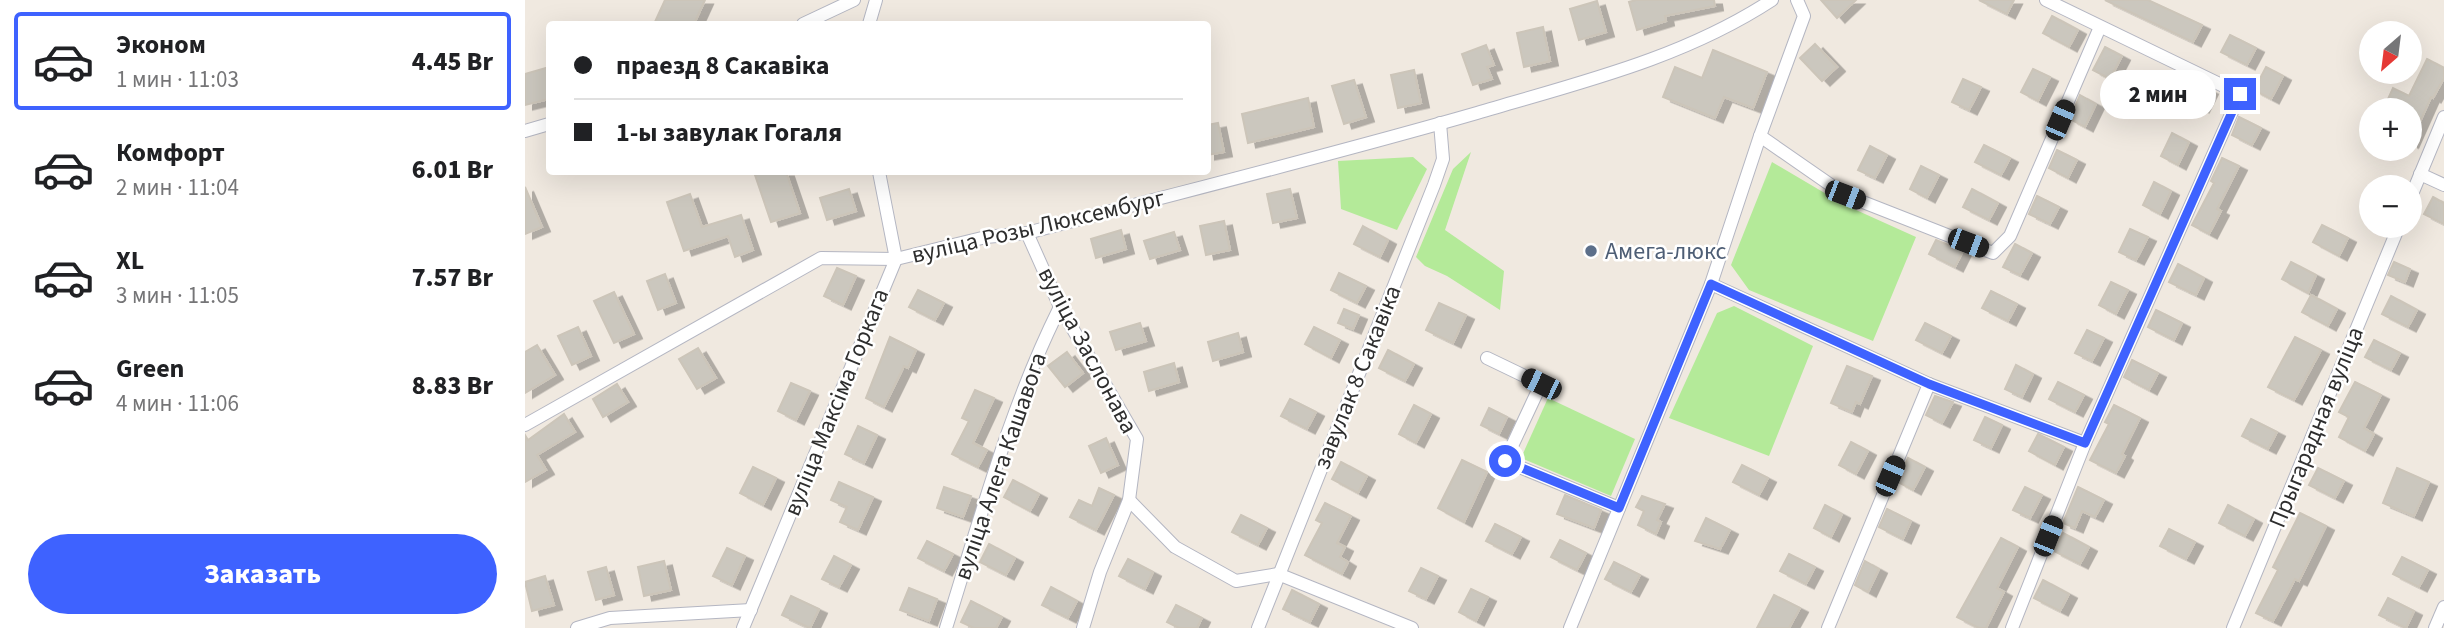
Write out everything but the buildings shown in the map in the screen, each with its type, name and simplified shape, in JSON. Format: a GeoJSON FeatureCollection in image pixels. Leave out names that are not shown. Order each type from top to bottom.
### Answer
{"type":"FeatureCollection","features":[{"type":"Feature","properties":{"kind":"street"},"geometry":{"type":"LineString","coordinates":[[809,21],[854,0]]}},
{"type":"Feature","properties":{"kind":"street"},"geometry":{"type":"LineString","coordinates":[[870,21],[876,0]]}},
{"type":"Feature","properties":{"kind":"street","name":"вуліца Розы Люксембург"},"geometry":{"type":"LineString","coordinates":[[525,425],[821,258],[896,259],[986,237],[1027,233],[1440,123],[1632,69],[1745,18],[1772,0]]}},
{"type":"Feature","properties":{"kind":"street"},"geometry":{"type":"LineString","coordinates":[[1570,628],[1711,284],[1760,136],[1804,16],[1797,0]]}},
{"type":"Feature","properties":{"kind":"street"},"geometry":{"type":"LineString","coordinates":[[2012,628],[2085,443],[2240,94],[2046,0]]}},
{"type":"Feature","properties":{"kind":"street"},"geometry":{"type":"LineString","coordinates":[[1760,136],[1845,195],[1993,253],[2010,236],[2100,27]]}},
{"type":"Feature","properties":{"kind":"street"},"geometry":{"type":"LineString","coordinates":[[2444,117],[2420,174],[2444,185]]}},
{"type":"Feature","properties":{"kind":"street","name":"завулак 8 Сакавіка"},"geometry":{"type":"LineString","coordinates":[[1258,628],[1434,185],[1443,159],[1440,123]]}},
{"type":"Feature","properties":{"kind":"street"},"geometry":{"type":"LineString","coordinates":[[525,131],[546,125]]}},
{"type":"Feature","properties":{"kind":"street","name":"вуліца Максіма Горкага"},"geometry":{"type":"LineString","coordinates":[[743,628],[896,259],[880,175]]}},
{"type":"Feature","properties":{"kind":"street","name":"вуліца Заслонава"},"geometry":{"type":"LineString","coordinates":[[1027,233],[1060,307],[1137,439],[1129,500],[1100,572],[1083,628]]}},
{"type":"Feature","properties":{"kind":"street","name":"Прыгарадная вуліца"},"geometry":{"type":"LineString","coordinates":[[2233,628],[2394,238]]}},
{"type":"Feature","properties":{"kind":"street"},"geometry":{"type":"LineString","coordinates":[[1711,284],[1929,384],[2085,443]]}},
{"type":"Feature","properties":{"kind":"street","name":"вуліца Алега Кашавога"},"geometry":{"type":"LineString","coordinates":[[946,628],[1014,414],[1035,357],[1060,307]]}},
{"type":"Feature","properties":{"kind":"street"},"geometry":{"type":"LineString","coordinates":[[1487,358],[1541,384],[1505,461],[1619,508]]}},
{"type":"Feature","properties":{"kind":"street"},"geometry":{"type":"LineString","coordinates":[[1828,628],[1929,384]]}},
{"type":"Feature","properties":{"kind":"street"},"geometry":{"type":"LineString","coordinates":[[1129,500],[1175,547],[1236,581],[1278,574],[1412,628]]}},
{"type":"Feature","properties":{"kind":"street"},"geometry":{"type":"LineString","coordinates":[[2435,628],[2444,607]]}},
{"type":"Feature","properties":{"kind":"street"},"geometry":{"type":"LineString","coordinates":[[577,628],[610,618],[751,610]]}},
{"type":"Feature","properties":{"kind":"green space"},"geometry":{"type":"Polygon","coordinates":[[[1471,152],[1445,230],[1504,271],[1500,310],[1447,276],[1425,266],[1416,257],[1453,169],[1471,152]]]}},
{"type":"Feature","properties":{"kind":"green space"},"geometry":{"type":"Polygon","coordinates":[[[1413,157],[1427,169],[1397,230],[1341,209],[1338,161],[1413,157]]]}},
{"type":"Feature","properties":{"kind":"green space"},"geometry":{"type":"Polygon","coordinates":[[[1772,162],[1845,205],[1916,237],[1873,341],[1749,290],[1731,265],[1772,162]]]}},
{"type":"Feature","properties":{"kind":"green space"},"geometry":{"type":"Polygon","coordinates":[[[1734,306],[1813,346],[1769,456],[1669,418],[1717,313],[1734,306]]]}},
{"type":"Feature","properties":{"kind":"green space"},"geometry":{"type":"Polygon","coordinates":[[[1548,398],[1635,439],[1611,496],[1521,458],[1548,398]]]}},
{"type":"Feature","properties":{"kind":"place","name":"Амега-люкс"},"geometry":{"type":"Point","coordinates":[1591,251]}},
{"type":"Feature","properties":{"kind":"route"},"geometry":{"type":"LineString","coordinates":[[1505,461],[1619,508],[1711,284],[1929,384],[2085,443],[2240,94]]}}]}
